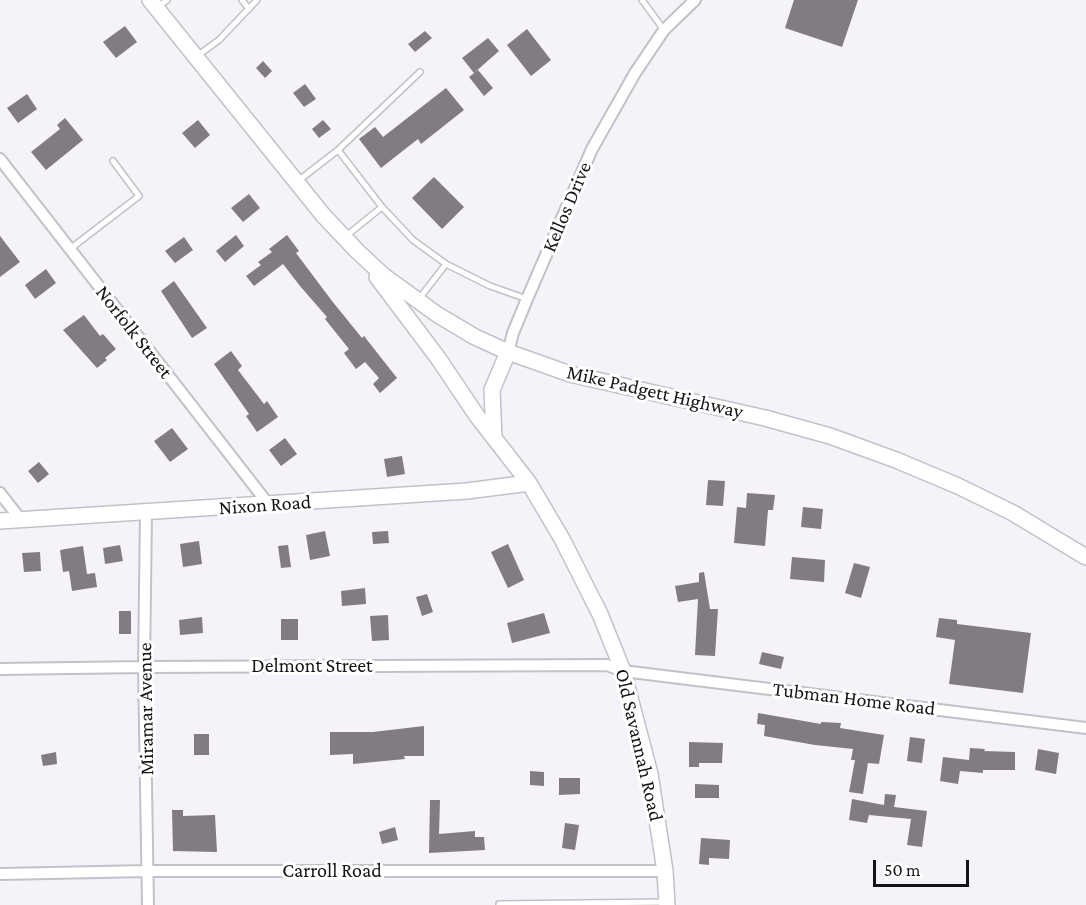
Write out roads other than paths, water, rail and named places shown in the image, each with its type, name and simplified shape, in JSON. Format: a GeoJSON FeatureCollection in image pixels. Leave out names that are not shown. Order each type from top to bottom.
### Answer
{"type":"FeatureCollection","features":[{"type":"Feature","properties":{"kind":"main road"},"geometry":{"type":"LineString","coordinates":[[158,3],[196,57]]}},
{"type":"Feature","properties":{"kind":"main road","name":"Mike Padgett Highway"},"geometry":{"type":"LineString","coordinates":[[196,57],[344,238],[384,276],[417,301],[475,337],[508,352],[570,374],[725,408],[830,436],[958,486],[1012,513],[1086,557]]}},
{"type":"Feature","properties":{"kind":"main road","name":"Old Savannah Road"},"geometry":{"type":"LineString","coordinates":[[357,251],[529,483],[584,579],[622,671],[650,774],[665,871],[666,903]]}},
{"type":"Feature","properties":{"kind":"main road","name":"Kellos Drive"},"geometry":{"type":"LineString","coordinates":[[494,438],[492,390],[508,352]]}},
{"type":"Feature","properties":{"kind":"main road","name":"Nixon Road"},"geometry":{"type":"LineString","coordinates":[[0,521],[467,491],[529,483]]}},
{"type":"Feature","properties":{"kind":"street","name":"Kellos Drive"},"geometry":{"type":"LineString","coordinates":[[508,352],[513,333],[591,149],[664,30],[695,0]]}},
{"type":"Feature","properties":{"kind":"street","name":"Norfolk Street"},"geometry":{"type":"LineString","coordinates":[[0,159],[269,505]]}},
{"type":"Feature","properties":{"kind":"street"},"geometry":{"type":"LineString","coordinates":[[0,493],[21,520]]}},
{"type":"Feature","properties":{"kind":"street","name":"Miramar Avenue"},"geometry":{"type":"LineString","coordinates":[[146,512],[144,667],[148,905]]}},
{"type":"Feature","properties":{"kind":"street","name":"Delmont Street"},"geometry":{"type":"LineString","coordinates":[[0,669],[607,665],[622,671]]}},
{"type":"Feature","properties":{"kind":"street","name":"Tubman Home Road"},"geometry":{"type":"LineString","coordinates":[[622,671],[1086,728]]}},
{"type":"Feature","properties":{"kind":"street","name":"Carroll Road"},"geometry":{"type":"LineString","coordinates":[[0,874],[148,871],[665,871]]}},
{"type":"Feature","properties":{"kind":"lane"},"geometry":{"type":"LineString","coordinates":[[242,0],[249,9]]}},
{"type":"Feature","properties":{"kind":"lane"},"geometry":{"type":"LineString","coordinates":[[196,57],[219,40],[257,0]]}},
{"type":"Feature","properties":{"kind":"lane"},"geometry":{"type":"LineString","coordinates":[[642,0],[664,30]]}},
{"type":"Feature","properties":{"kind":"lane"},"geometry":{"type":"LineString","coordinates":[[296,182],[338,150],[420,72]]}},
{"type":"Feature","properties":{"kind":"lane"},"geometry":{"type":"LineString","coordinates":[[338,150],[382,207],[413,240],[446,264],[490,286],[527,299]]}},
{"type":"Feature","properties":{"kind":"lane"},"geometry":{"type":"LineString","coordinates":[[70,249],[139,196],[113,161]]}},
{"type":"Feature","properties":{"kind":"lane"},"geometry":{"type":"LineString","coordinates":[[344,238],[382,207]]}},
{"type":"Feature","properties":{"kind":"lane"},"geometry":{"type":"LineString","coordinates":[[417,301],[446,264]]}},
{"type":"Feature","properties":{"kind":"lane"},"geometry":{"type":"LineString","coordinates":[[499,904],[666,903]]}}]}
